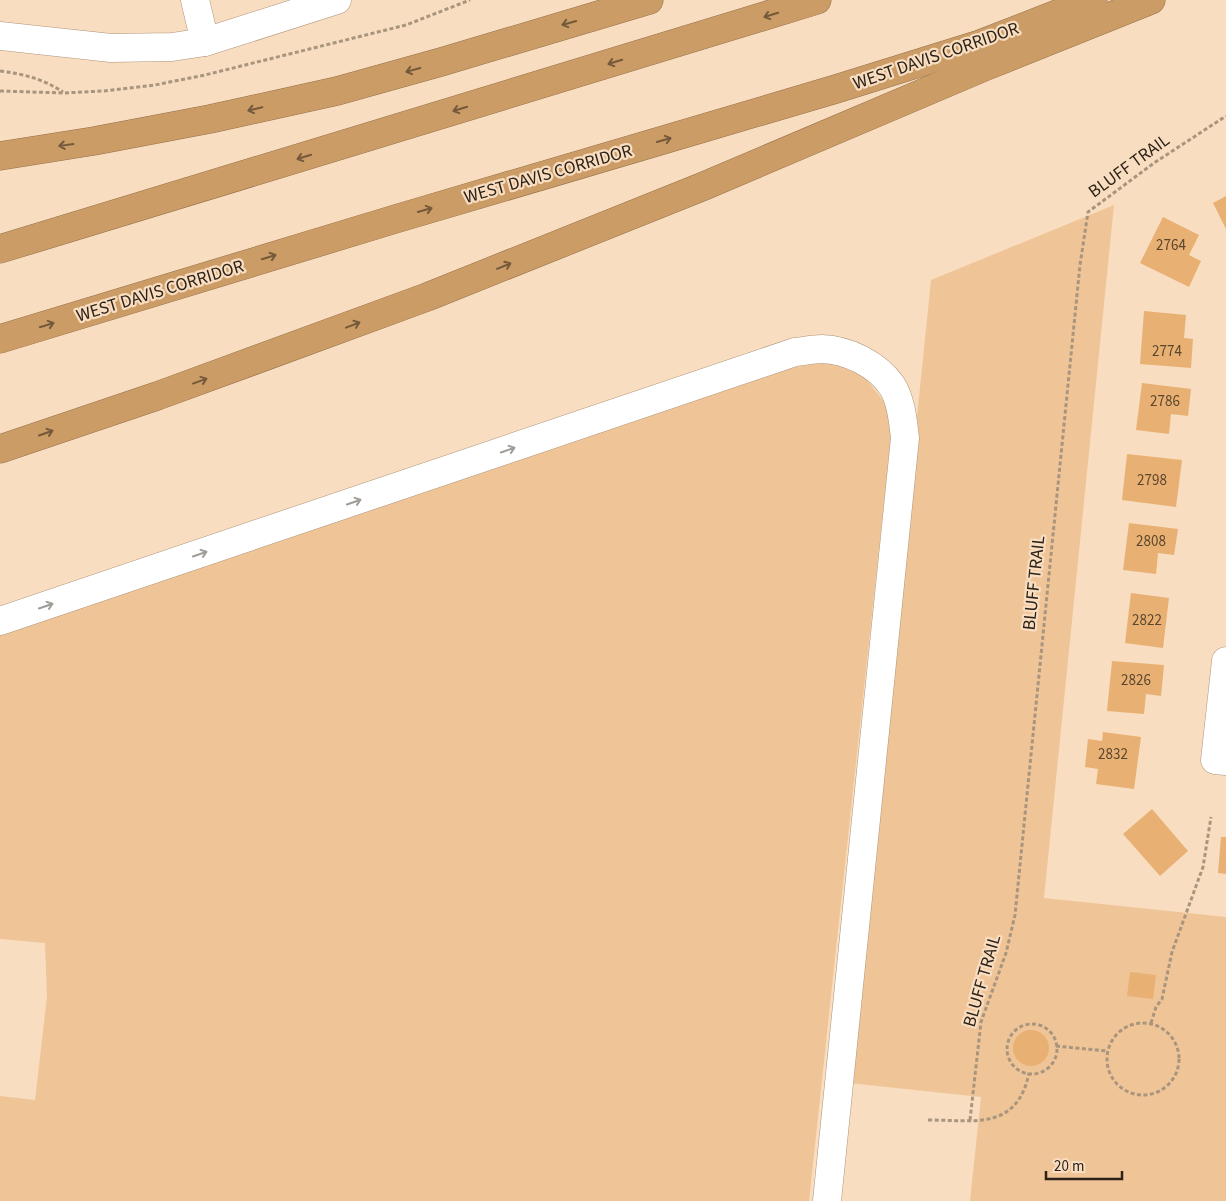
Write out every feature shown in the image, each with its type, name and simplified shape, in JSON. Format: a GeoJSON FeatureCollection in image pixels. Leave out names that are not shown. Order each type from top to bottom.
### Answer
{"type":"FeatureCollection","features":[{"type":"Feature","properties":{"kind":"highway"},"geometry":{"type":"LineString","coordinates":[[0,156],[200,121],[337,91],[649,0]]}},
{"type":"Feature","properties":{"kind":"highway"},"geometry":{"type":"LineString","coordinates":[[0,249],[817,0]]}},
{"type":"Feature","properties":{"kind":"highway","name":"WEST DAVIS CORRIDOR"},"geometry":{"type":"LineString","coordinates":[[0,339],[392,220],[836,90],[980,44],[1093,0]]}},
{"type":"Feature","properties":{"kind":"highway"},"geometry":{"type":"LineString","coordinates":[[0,449],[175,390],[427,297],[704,186],[984,67],[1151,0]]}},
{"type":"Feature","properties":{"kind":"highway"},"geometry":{"type":"LineString","coordinates":[[0,151],[38,149]]}},
{"type":"Feature","properties":{"kind":"street"},"geometry":{"type":"LineString","coordinates":[[195,0],[205,42]]}},
{"type":"Feature","properties":{"kind":"street"},"geometry":{"type":"LineString","coordinates":[[0,36],[111,48],[164,47],[205,42],[337,0]]}},
{"type":"Feature","properties":{"kind":"street"},"geometry":{"type":"LineString","coordinates":[[0,621],[796,352],[822,349],[846,353],[872,366],[892,386],[901,411],[905,438],[827,1201]]}},
{"type":"Feature","properties":{"kind":"street"},"geometry":{"type":"LineString","coordinates":[[1221,761],[1226,661]]}},
{"type":"Feature","properties":{"kind":"path"},"geometry":{"type":"LineString","coordinates":[[0,71],[41,79],[64,92]]}},
{"type":"Feature","properties":{"kind":"path","name":"BLUFF TRAIL"},"geometry":{"type":"LineString","coordinates":[[970,1120],[981,1022],[1006,953],[1014,915],[1080,265],[1088,212],[1154,163],[1226,116]]}},
{"type":"Feature","properties":{"kind":"path"},"geometry":{"type":"LineString","coordinates":[[1151,1024],[1156,1007],[1162,999],[1172,952],[1203,867],[1211,817]]}},
{"type":"Feature","properties":{"kind":"path"},"geometry":{"type":"LineString","coordinates":[[1139,1023],[1151,1024],[1162,1028],[1172,1036],[1179,1054],[1179,1067],[1172,1081],[1163,1089],[1152,1094],[1140,1095],[1122,1089],[1115,1083],[1108,1069],[1107,1051],[1114,1037],[1124,1028],[1139,1023]]}},
{"type":"Feature","properties":{"kind":"path"},"geometry":{"type":"LineString","coordinates":[[1036,1024],[1050,1031],[1056,1046],[1053,1062],[1048,1068],[1041,1072],[1029,1073],[1017,1069],[1011,1063],[1007,1047],[1013,1032],[1020,1027],[1036,1024]]}},
{"type":"Feature","properties":{"kind":"path"},"geometry":{"type":"LineString","coordinates":[[1056,1046],[1107,1051]]}},
{"type":"Feature","properties":{"kind":"path"},"geometry":{"type":"LineString","coordinates":[[928,1120],[996,1118],[1008,1111],[1019,1099],[1027,1086],[1029,1073]]}},
{"type":"Feature","properties":{"kind":"shaded area"},"geometry":{"type":"Polygon","coordinates":[[[1114,205],[1044,898],[1226,917],[1226,1201],[970,1201],[981,1097],[849,1083],[931,280],[1114,205]]]}},
{"type":"Feature","properties":{"kind":"shaded area"},"geometry":{"type":"Polygon","coordinates":[[[828,362],[861,373],[886,404],[891,436],[809,1201],[0,1201],[0,1096],[35,1100],[47,997],[45,943],[0,939],[0,634],[789,368],[828,362]]]}},
{"type":"Feature","properties":{"kind":"building"},"geometry":{"type":"Polygon","coordinates":[[[1226,196],[1226,229],[1213,203],[1226,196]]]}},
{"type":"Feature","properties":{"kind":"building"},"geometry":{"type":"Polygon","coordinates":[[[1163,217],[1199,235],[1189,255],[1201,261],[1189,287],[1140,263],[1163,217]]]}},
{"type":"Feature","properties":{"kind":"building"},"geometry":{"type":"Polygon","coordinates":[[[1144,311],[1186,315],[1184,338],[1193,339],[1191,368],[1140,364],[1144,311]]]}},
{"type":"Feature","properties":{"kind":"building"},"geometry":{"type":"Polygon","coordinates":[[[1142,383],[1191,389],[1188,416],[1171,414],[1169,434],[1136,430],[1142,383]]]}},
{"type":"Feature","properties":{"kind":"building"},"geometry":{"type":"Polygon","coordinates":[[[1127,454],[1182,460],[1176,507],[1122,500],[1127,454]]]}},
{"type":"Feature","properties":{"kind":"building"},"geometry":{"type":"Polygon","coordinates":[[[1129,523],[1178,529],[1174,555],[1158,553],[1156,574],[1123,570],[1129,523]]]}},
{"type":"Feature","properties":{"kind":"building"},"geometry":{"type":"Polygon","coordinates":[[[1131,593],[1169,598],[1163,648],[1125,643],[1131,593]]]}},
{"type":"Feature","properties":{"kind":"building"},"geometry":{"type":"Polygon","coordinates":[[[1112,661],[1164,665],[1161,696],[1146,694],[1144,714],[1107,711],[1112,661]]]}},
{"type":"Feature","properties":{"kind":"building"},"geometry":{"type":"Polygon","coordinates":[[[1103,732],[1141,737],[1134,789],[1096,784],[1098,769],[1085,767],[1088,739],[1102,741],[1103,732]]]}},
{"type":"Feature","properties":{"kind":"building"},"geometry":{"type":"Polygon","coordinates":[[[1152,809],[1188,851],[1160,876],[1123,834],[1152,809]]]}},
{"type":"Feature","properties":{"kind":"building"},"geometry":{"type":"Polygon","coordinates":[[[1221,837],[1226,837],[1226,874],[1218,873],[1221,837]]]}},
{"type":"Feature","properties":{"kind":"building"},"geometry":{"type":"Polygon","coordinates":[[[1130,972],[1156,975],[1153,999],[1127,996],[1130,972]]]}},
{"type":"Feature","properties":{"kind":"building"},"geometry":{"type":"Polygon","coordinates":[[[1031,1030],[1038,1031],[1044,1035],[1048,1041],[1048,1055],[1044,1061],[1038,1065],[1031,1066],[1024,1065],[1018,1061],[1014,1055],[1013,1048],[1014,1041],[1018,1035],[1024,1031],[1031,1030]]]}}]}
